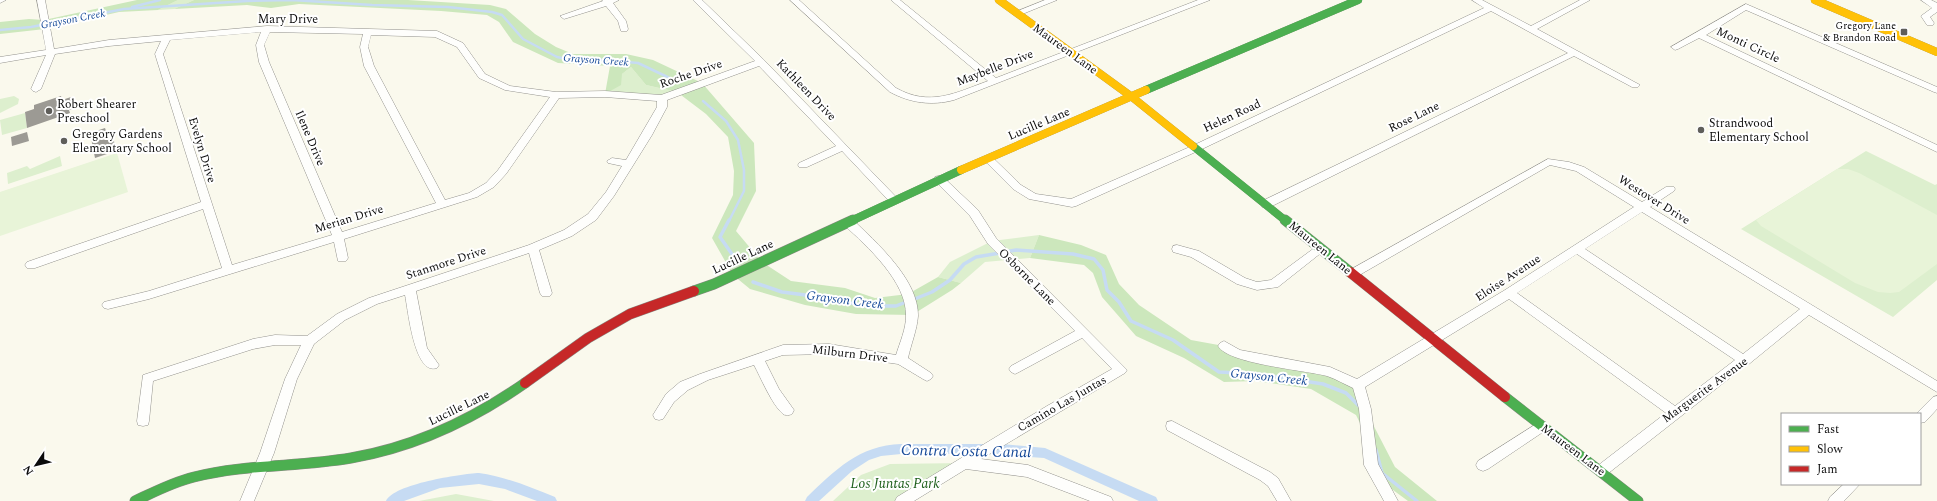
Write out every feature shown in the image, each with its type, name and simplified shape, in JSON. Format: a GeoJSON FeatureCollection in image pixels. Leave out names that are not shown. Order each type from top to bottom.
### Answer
{"type":"FeatureCollection","features":[{"type":"Feature","properties":{"kind":"street"},"geometry":{"type":"LineString","coordinates":[[36,89],[51,56],[41,0]]}},
{"type":"Feature","properties":{"kind":"street","name":"Kathleen Drive"},"geometry":{"type":"LineString","coordinates":[[697,0],[761,62],[894,200]]}},
{"type":"Feature","properties":{"kind":"street","name":"Maybelle Drive"},"geometry":{"type":"LineString","coordinates":[[794,0],[893,90],[902,96],[912,99],[937,101],[951,98],[1206,0]]}},
{"type":"Feature","properties":{"kind":"street"},"geometry":{"type":"LineString","coordinates":[[895,0],[994,81]]}},
{"type":"Feature","properties":{"kind":"street","name":"Maureen Lane"},"geometry":{"type":"LineString","coordinates":[[999,0],[1132,96],[1541,426],[1601,470],[1638,501]]}},
{"type":"Feature","properties":{"kind":"street"},"geometry":{"type":"LineString","coordinates":[[1017,13],[1053,0]]}},
{"type":"Feature","properties":{"kind":"street","name":"Lucille Lane"},"geometry":{"type":"LineString","coordinates":[[135,501],[166,487],[202,475],[352,458],[401,446],[452,428],[502,400],[588,338],[630,314],[714,284],[939,179],[1358,0]]}},
{"type":"Feature","properties":{"kind":"street"},"geometry":{"type":"LineString","coordinates":[[1476,0],[1635,85]]}},
{"type":"Feature","properties":{"kind":"street"},"geometry":{"type":"LineString","coordinates":[[1531,29],[1586,0]]}},
{"type":"Feature","properties":{"kind":"street"},"geometry":{"type":"LineString","coordinates":[[1815,0],[1937,52]]}},
{"type":"Feature","properties":{"kind":"street"},"geometry":{"type":"LineString","coordinates":[[1925,0],[1937,8],[1925,16],[1930,23]]}},
{"type":"Feature","properties":{"kind":"street"},"geometry":{"type":"LineString","coordinates":[[564,16],[609,1],[622,21],[624,29]]}},
{"type":"Feature","properties":{"kind":"street","name":"Monti Circle"},"geometry":{"type":"LineString","coordinates":[[1699,35],[1746,7],[1937,90]]}},
{"type":"Feature","properties":{"kind":"street","name":"Helen Road"},"geometry":{"type":"LineString","coordinates":[[988,159],[1016,187],[1033,197],[1072,203],[1196,148],[1491,8]]}},
{"type":"Feature","properties":{"kind":"street","name":"Mary Drive"},"geometry":{"type":"LineString","coordinates":[[0,60],[109,43],[267,29],[437,34],[460,44],[482,76],[508,88],[556,95]]}},
{"type":"Feature","properties":{"kind":"street","name":"Ilene Drive"},"geometry":{"type":"LineString","coordinates":[[267,29],[260,45],[264,62],[338,236],[342,258]]}},
{"type":"Feature","properties":{"kind":"street"},"geometry":{"type":"LineString","coordinates":[[368,31],[364,47],[369,66],[442,204]]}},
{"type":"Feature","properties":{"kind":"street"},"geometry":{"type":"LineString","coordinates":[[1675,47],[1699,35]]}},
{"type":"Feature","properties":{"kind":"street","name":"Monti Circle"},"geometry":{"type":"LineString","coordinates":[[1699,35],[1937,149]]}},
{"type":"Feature","properties":{"kind":"street","name":"Evelyn Drive"},"geometry":{"type":"LineString","coordinates":[[167,38],[159,54],[228,270]]}},
{"type":"Feature","properties":{"kind":"street","name":"Rose Lane"},"geometry":{"type":"LineString","coordinates":[[1266,204],[1574,52]]}},
{"type":"Feature","properties":{"kind":"street","name":"Roche Drive"},"geometry":{"type":"LineString","coordinates":[[556,95],[605,94],[662,98],[761,62]]}},
{"type":"Feature","properties":{"kind":"street","name":"Merian Drive"},"geometry":{"type":"LineString","coordinates":[[108,305],[149,295],[473,195],[490,184],[502,172],[556,95]]}},
{"type":"Feature","properties":{"kind":"street","name":"Stanmore Drive"},"geometry":{"type":"LineString","coordinates":[[247,501],[282,411],[291,379],[309,341],[341,317],[373,301],[533,248],[568,233],[592,217],[610,194],[629,164],[662,107],[662,98]]}},
{"type":"Feature","properties":{"kind":"street"},"geometry":{"type":"LineString","coordinates":[[803,165],[843,148]]}},
{"type":"Feature","properties":{"kind":"street"},"geometry":{"type":"LineString","coordinates":[[612,161],[629,164]]}},
{"type":"Feature","properties":{"kind":"street","name":"Westover Drive"},"geometry":{"type":"LineString","coordinates":[[1352,274],[1548,162],[1569,165],[1580,169],[1808,309],[1937,386]]}},
{"type":"Feature","properties":{"kind":"street","name":"Osborne Lane"},"geometry":{"type":"LineString","coordinates":[[939,179],[974,213],[992,241],[1082,333],[1121,370]]}},
{"type":"Feature","properties":{"kind":"street","name":"Eloise Avenue"},"geometry":{"type":"LineString","coordinates":[[1358,385],[1509,293],[1670,189]]}},
{"type":"Feature","properties":{"kind":"street"},"geometry":{"type":"LineString","coordinates":[[31,265],[206,204]]}},
{"type":"Feature","properties":{"kind":"street","name":"Milburn Drive"},"geometry":{"type":"LineString","coordinates":[[659,416],[670,398],[684,386],[704,377],[783,350],[808,348],[855,352],[901,360],[912,315],[908,294],[899,276],[848,222]]}},
{"type":"Feature","properties":{"kind":"street"},"geometry":{"type":"LineString","coordinates":[[533,248],[546,293]]}},
{"type":"Feature","properties":{"kind":"street"},"geometry":{"type":"LineString","coordinates":[[1577,248],[1745,361]]}},
{"type":"Feature","properties":{"kind":"street"},"geometry":{"type":"LineString","coordinates":[[1178,249],[1195,254],[1241,281],[1257,286],[1274,284],[1321,249]]}},
{"type":"Feature","properties":{"kind":"street"},"geometry":{"type":"LineString","coordinates":[[410,288],[421,349],[433,365]]}},
{"type":"Feature","properties":{"kind":"street"},"geometry":{"type":"LineString","coordinates":[[1509,293],[1674,412]]}},
{"type":"Feature","properties":{"kind":"street","name":"Marguerite Avenue"},"geometry":{"type":"LineString","coordinates":[[1601,470],[1674,412],[1745,361],[1808,309]]}},
{"type":"Feature","properties":{"kind":"street"},"geometry":{"type":"LineString","coordinates":[[1015,370],[1082,333]]}},
{"type":"Feature","properties":{"kind":"street"},"geometry":{"type":"LineString","coordinates":[[144,421],[147,378],[253,344],[275,340],[309,341]]}},
{"type":"Feature","properties":{"kind":"street"},"geometry":{"type":"LineString","coordinates":[[1224,346],[1237,354],[1330,372],[1358,385],[1365,409],[1370,443],[1371,465],[1383,491],[1391,501]]}},
{"type":"Feature","properties":{"kind":"street"},"geometry":{"type":"LineString","coordinates":[[757,358],[774,392],[788,410]]}},
{"type":"Feature","properties":{"kind":"street"},"geometry":{"type":"LineString","coordinates":[[901,360],[927,376]]}},
{"type":"Feature","properties":{"kind":"street","name":"Camino Las Juntas"},"geometry":{"type":"LineString","coordinates":[[902,501],[1121,370]]}},
{"type":"Feature","properties":{"kind":"street"},"geometry":{"type":"LineString","coordinates":[[1921,417],[1937,401]]}},
{"type":"Feature","properties":{"kind":"street"},"geometry":{"type":"LineString","coordinates":[[1172,426],[1265,476],[1273,482],[1284,501]]}},
{"type":"Feature","properties":{"kind":"street"},"geometry":{"type":"LineString","coordinates":[[1483,465],[1541,426]]}},
{"type":"Feature","properties":{"kind":"street"},"geometry":{"type":"LineString","coordinates":[[969,461],[1028,471],[1106,501]]}},
{"type":"Feature","properties":{"kind":"street"},"geometry":{"type":"LineString","coordinates":[[1835,501],[1852,485]]}},
{"type":"Feature","properties":{"kind":"green space"},"geometry":{"type":"Polygon","coordinates":[[[137,0],[178,0],[158,10],[119,12],[45,29],[0,34],[0,22],[29,19],[44,20],[137,0]]]}},
{"type":"Feature","properties":{"kind":"green space"},"geometry":{"type":"Polygon","coordinates":[[[178,0],[194,0],[174,9],[158,10],[178,0]]]}},
{"type":"Feature","properties":{"kind":"green space"},"geometry":{"type":"Polygon","coordinates":[[[194,0],[408,0],[490,5],[506,9],[535,34],[556,47],[573,54],[626,54],[653,60],[702,83],[754,143],[756,191],[736,231],[762,262],[791,281],[845,288],[875,298],[908,294],[938,277],[961,283],[912,315],[856,314],[805,305],[750,289],[733,275],[712,238],[733,195],[734,171],[728,137],[706,114],[677,92],[646,85],[631,67],[622,74],[621,85],[605,94],[610,66],[558,63],[513,42],[499,22],[487,15],[441,11],[299,4],[271,8],[247,5],[174,9],[194,0]]]}},
{"type":"Feature","properties":{"kind":"green space"},"geometry":{"type":"Polygon","coordinates":[[[631,67],[646,85],[677,92],[662,98],[605,94],[622,74],[631,67]]]}},
{"type":"Feature","properties":{"kind":"green space"},"geometry":{"type":"Polygon","coordinates":[[[14,96],[19,99],[18,104],[0,113],[0,99],[14,96]]]}},
{"type":"Feature","properties":{"kind":"green space"},"geometry":{"type":"Polygon","coordinates":[[[25,113],[27,128],[2,135],[0,120],[25,113]]]}},
{"type":"Feature","properties":{"kind":"green space"},"geometry":{"type":"Polygon","coordinates":[[[1866,151],[1935,185],[1937,184],[1937,280],[1893,317],[1741,229],[1866,151]]]}},
{"type":"Feature","properties":{"kind":"green space"},"geometry":{"type":"Polygon","coordinates":[[[117,153],[128,192],[0,236],[0,192],[117,153]]]}},
{"type":"Feature","properties":{"kind":"green space"},"geometry":{"type":"Polygon","coordinates":[[[60,156],[62,166],[8,184],[7,173],[27,166],[30,169],[60,156]]]}},
{"type":"Feature","properties":{"kind":"green space"},"geometry":{"type":"Polygon","coordinates":[[[1837,169],[1848,169],[1859,173],[1937,215],[1937,264],[1899,292],[1878,292],[1855,283],[1761,226],[1756,220],[1837,169]]]}},
{"type":"Feature","properties":{"kind":"green space"},"geometry":{"type":"Polygon","coordinates":[[[1039,235],[1030,258],[985,262],[961,283],[938,277],[950,262],[992,241],[1039,235]]]}},
{"type":"Feature","properties":{"kind":"green space"},"geometry":{"type":"Polygon","coordinates":[[[1039,235],[1081,245],[1106,255],[1119,284],[1139,305],[1191,340],[1224,346],[1358,385],[1365,409],[1395,467],[1437,501],[1408,501],[1378,479],[1370,443],[1356,415],[1311,389],[1256,381],[1224,382],[1184,358],[1136,336],[1102,297],[1093,273],[1084,265],[1030,258],[1039,235]]]}},
{"type":"Feature","properties":{"kind":"green space","name":"Los Juntas Park"},"geometry":{"type":"Polygon","coordinates":[[[965,463],[902,501],[833,501],[861,475],[890,464],[965,463]]]}},
{"type":"Feature","properties":{"kind":"green space"},"geometry":{"type":"Polygon","coordinates":[[[456,494],[494,501],[419,501],[456,494]]]}},
{"type":"Feature","properties":{"kind":"building","name":"Robert Shearer Preschool"},"geometry":{"type":"Polygon","coordinates":[[[61,96],[62,100],[71,97],[73,109],[69,110],[70,113],[27,128],[25,112],[34,109],[34,105],[61,96]]]}},
{"type":"Feature","properties":{"kind":"building"},"geometry":{"type":"Polygon","coordinates":[[[105,128],[110,143],[114,141],[116,151],[95,158],[90,133],[105,128]]]}},
{"type":"Feature","properties":{"kind":"building"},"geometry":{"type":"Polygon","coordinates":[[[27,132],[29,141],[12,146],[11,137],[27,132]]]}},
{"type":"Feature","properties":{"kind":"waterway"},"geometry":{"type":"LineString","coordinates":[[132,7],[160,0]]}},
{"type":"Feature","properties":{"kind":"waterway","name":"Grayson Creek"},"geometry":{"type":"LineString","coordinates":[[0,30],[31,27],[124,9],[247,1],[292,0],[372,5],[448,7],[492,12],[502,15],[523,39],[557,57],[571,60],[592,59],[638,63],[678,82]]}},
{"type":"Feature","properties":{"kind":"waterway","name":"Grayson Creek"},"geometry":{"type":"LineString","coordinates":[[703,101],[726,121],[738,140],[744,170],[744,191],[729,221]]}},
{"type":"Feature","properties":{"kind":"waterway","name":"Grayson Creek"},"geometry":{"type":"LineString","coordinates":[[729,220],[720,237],[734,257]]}},
{"type":"Feature","properties":{"kind":"waterway","name":"Grayson Creek"},"geometry":{"type":"LineString","coordinates":[[1005,252],[1016,250],[1073,254],[1094,259],[1103,270],[1107,290],[1119,302],[1131,321],[1173,340],[1219,372],[1258,374],[1323,384],[1346,393],[1360,407]]}},
{"type":"Feature","properties":{"kind":"waterway","name":"Grayson Creek"},"geometry":{"type":"LineString","coordinates":[[912,300],[932,292],[950,280],[964,264],[976,257],[1000,253]]}},
{"type":"Feature","properties":{"kind":"waterway","name":"Grayson Creek"},"geometry":{"type":"LineString","coordinates":[[753,282],[782,292],[821,297],[866,306],[896,306],[906,302]]}},
{"type":"Feature","properties":{"kind":"waterway","name":"Contra Costa Canal"},"geometry":{"type":"LineString","coordinates":[[811,501],[840,473],[856,461],[881,451],[901,449],[1002,449],[1045,453],[1152,501]]}},
{"type":"Feature","properties":{"kind":"waterway","name":"Grayson Creek"},"geometry":{"type":"LineString","coordinates":[[1376,450],[1382,473],[1417,501]]}},
{"type":"Feature","properties":{"kind":"waterway","name":"Contra Costa Canal"},"geometry":{"type":"LineString","coordinates":[[392,501],[426,487],[453,480],[466,479],[490,480],[520,489],[551,501]]}},
{"type":"Feature","properties":{"kind":"traffic: fast"},"geometry":{"type":"LineString","coordinates":[[1146,90],[1358,0]]}},
{"type":"Feature","properties":{"kind":"traffic: fast"},"geometry":{"type":"LineString","coordinates":[[1193,146],[1350,272]]}},
{"type":"Feature","properties":{"kind":"traffic: fast"},"geometry":{"type":"LineString","coordinates":[[694,291],[714,284],[961,170]]}},
{"type":"Feature","properties":{"kind":"traffic: fast"},"geometry":{"type":"LineString","coordinates":[[135,501],[177,482],[203,475],[333,461],[398,447],[420,440],[464,420],[485,409],[525,383]]}},
{"type":"Feature","properties":{"kind":"traffic: fast"},"geometry":{"type":"LineString","coordinates":[[1505,397],[1638,501]]}},
{"type":"Feature","properties":{"kind":"traffic: slow"},"geometry":{"type":"LineString","coordinates":[[999,0],[1132,97],[1193,146]]}},
{"type":"Feature","properties":{"kind":"traffic: slow"},"geometry":{"type":"LineString","coordinates":[[1815,0],[1937,52]]}},
{"type":"Feature","properties":{"kind":"traffic: slow"},"geometry":{"type":"LineString","coordinates":[[961,170],[1146,90]]}},
{"type":"Feature","properties":{"kind":"traffic: jam"},"geometry":{"type":"LineString","coordinates":[[1350,272],[1505,397]]}},
{"type":"Feature","properties":{"kind":"traffic: jam"},"geometry":{"type":"LineString","coordinates":[[525,383],[588,338],[630,314],[694,291]]}},
{"type":"Feature","properties":{"kind":"place","name":"Gregory Lane & Brandon Road"},"geometry":{"type":"Point","coordinates":[1904,32]}},
{"type":"Feature","properties":{"kind":"place","name":"Robert Shearer Preschool"},"geometry":{"type":"Point","coordinates":[49,111]}},
{"type":"Feature","properties":{"kind":"place","name":"Strandwood Elementary School"},"geometry":{"type":"Point","coordinates":[1701,130]}},
{"type":"Feature","properties":{"kind":"place","name":"Gregory Gardens Elementary School"},"geometry":{"type":"Point","coordinates":[64,141]}}]}
